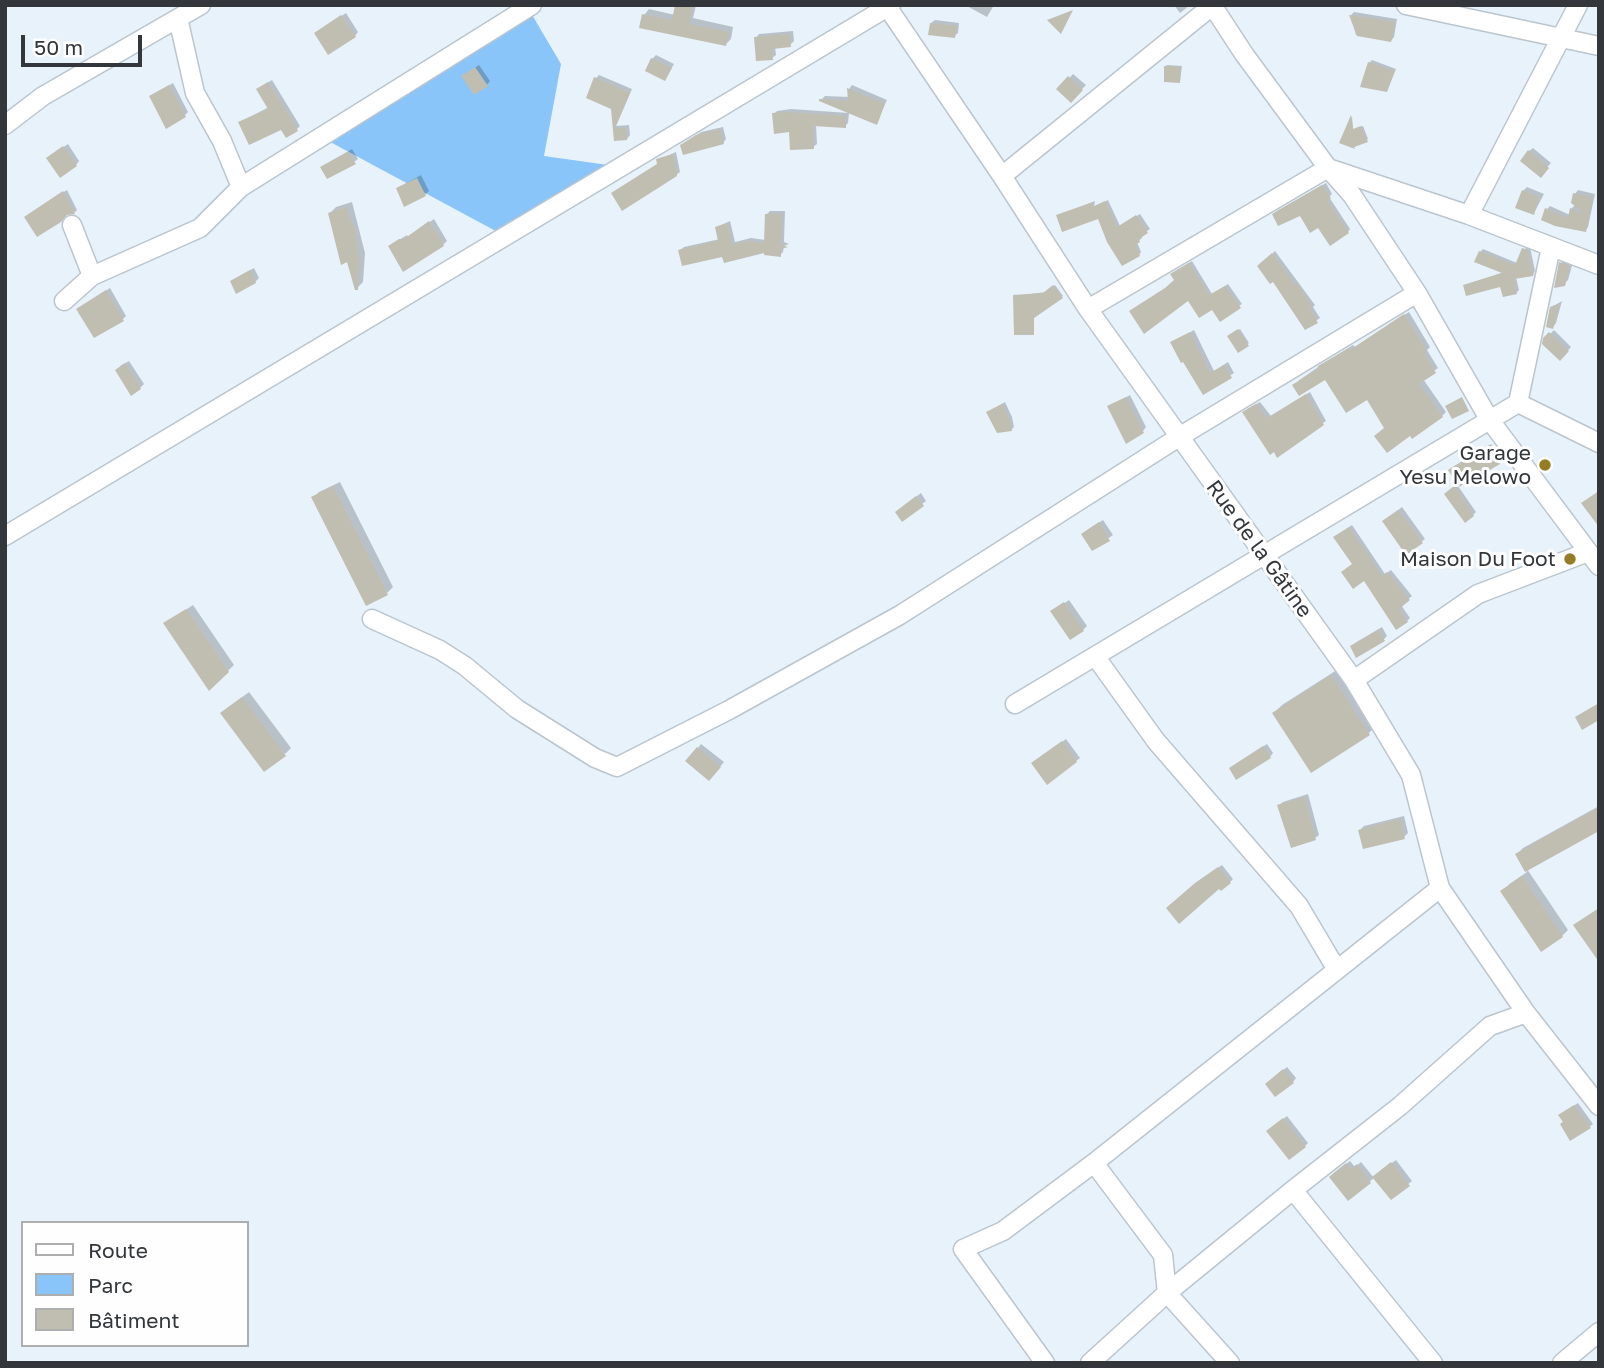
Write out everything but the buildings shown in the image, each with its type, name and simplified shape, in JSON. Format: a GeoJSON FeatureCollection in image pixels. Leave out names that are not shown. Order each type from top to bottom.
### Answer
{"type":"FeatureCollection","features":[{"type":"Feature","properties":{"kind":"street"},"geometry":{"type":"LineString","coordinates":[[5,125],[43,96],[201,5]]}},
{"type":"Feature","properties":{"kind":"street"},"geometry":{"type":"LineString","coordinates":[[64,301],[92,276],[200,228],[241,187],[532,5]]}},
{"type":"Feature","properties":{"kind":"street"},"geometry":{"type":"LineString","coordinates":[[1406,5],[1599,46]]}},
{"type":"Feature","properties":{"kind":"street"},"geometry":{"type":"LineString","coordinates":[[1469,215],[1559,37],[1578,5]]}},
{"type":"Feature","properties":{"kind":"street"},"geometry":{"type":"LineString","coordinates":[[5,536],[888,6]]}},
{"type":"Feature","properties":{"kind":"street","name":"Rue de la Gâtine"},"geometry":{"type":"LineString","coordinates":[[888,6],[1088,309],[1354,680],[1410,775],[1440,888],[1526,1013],[1599,1106]]}},
{"type":"Feature","properties":{"kind":"street"},"geometry":{"type":"LineString","coordinates":[[1002,176],[1212,6],[1328,168],[1352,195],[1417,293],[1489,419],[1594,559],[1478,594],[1354,680]]}},
{"type":"Feature","properties":{"kind":"street"},"geometry":{"type":"LineString","coordinates":[[178,18],[195,93],[222,141],[241,187]]}},
{"type":"Feature","properties":{"kind":"street"},"geometry":{"type":"LineString","coordinates":[[1088,309],[1328,168],[1469,215],[1599,265]]}},
{"type":"Feature","properties":{"kind":"street"},"geometry":{"type":"LineString","coordinates":[[72,225],[92,276]]}},
{"type":"Feature","properties":{"kind":"street"},"geometry":{"type":"LineString","coordinates":[[1015,704],[1518,403],[1551,247]]}},
{"type":"Feature","properties":{"kind":"street"},"geometry":{"type":"LineString","coordinates":[[372,620],[440,650],[465,666],[517,709],[595,758],[617,766],[729,709],[900,615],[1179,437],[1417,293]]}},
{"type":"Feature","properties":{"kind":"street"},"geometry":{"type":"LineString","coordinates":[[1518,403],[1599,443]]}},
{"type":"Feature","properties":{"kind":"street"},"geometry":{"type":"LineString","coordinates":[[1095,656],[1156,741],[1299,906],[1337,970]]}},
{"type":"Feature","properties":{"kind":"street"},"geometry":{"type":"LineString","coordinates":[[1045,1363],[963,1249],[1003,1231],[1094,1163],[1440,888]]}},
{"type":"Feature","properties":{"kind":"street"},"geometry":{"type":"LineString","coordinates":[[1090,1363],[1167,1293],[1400,1107],[1490,1026],[1526,1013]]}},
{"type":"Feature","properties":{"kind":"street"},"geometry":{"type":"LineString","coordinates":[[1094,1163],[1163,1255],[1167,1293],[1230,1363]]}},
{"type":"Feature","properties":{"kind":"street"},"geometry":{"type":"LineString","coordinates":[[1293,1190],[1433,1363]]}},
{"type":"Feature","properties":{"kind":"street"},"geometry":{"type":"LineString","coordinates":[[1562,1363],[1599,1332]]}},
{"type":"Feature","properties":{"kind":"green space"},"geometry":{"type":"Polygon","coordinates":[[[528,8],[561,64],[544,156],[622,167],[505,236],[321,137],[528,8]]]}},
{"type":"Feature","properties":{"kind":"place","name":"Garage Yesu Melowo"},"geometry":{"type":"Point","coordinates":[1545,465]}},
{"type":"Feature","properties":{"kind":"place","name":"Maison Du Foot"},"geometry":{"type":"Point","coordinates":[1570,559]}}]}
